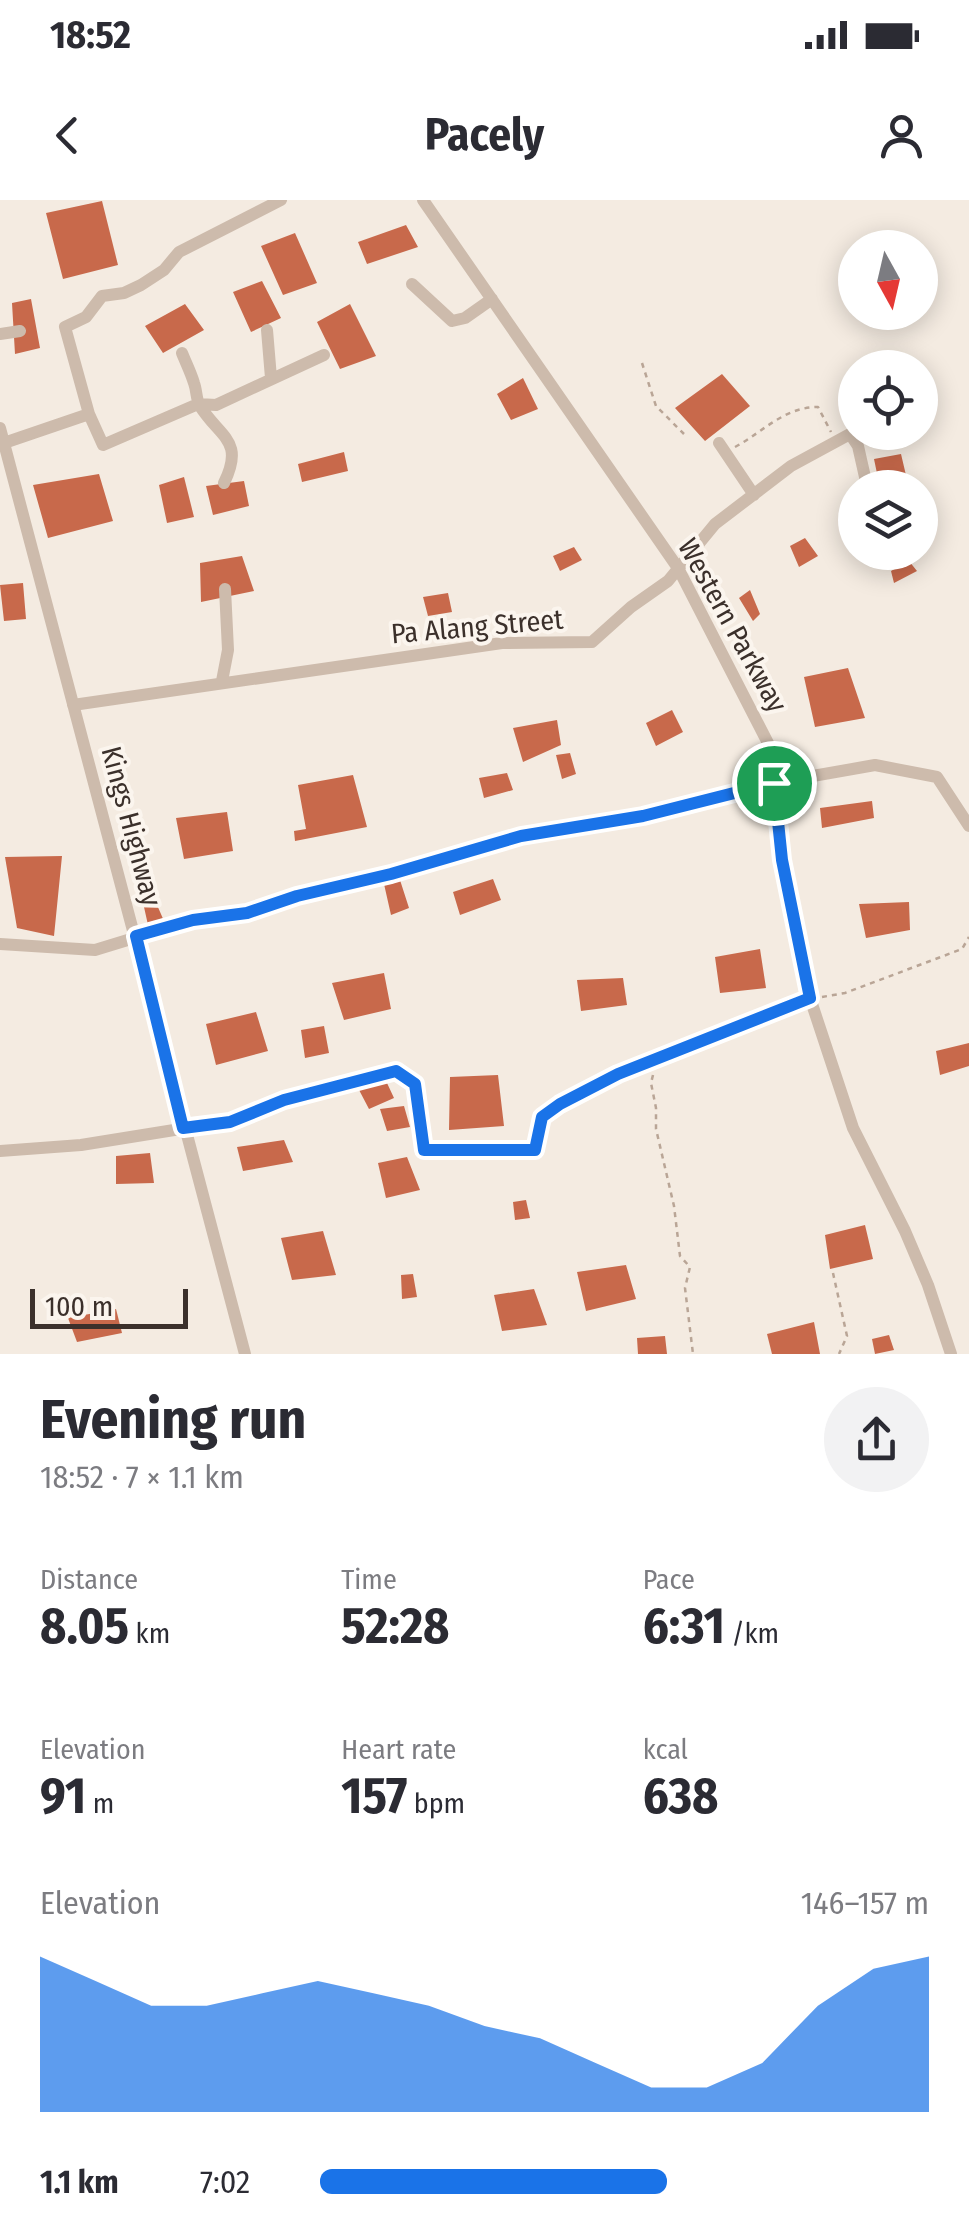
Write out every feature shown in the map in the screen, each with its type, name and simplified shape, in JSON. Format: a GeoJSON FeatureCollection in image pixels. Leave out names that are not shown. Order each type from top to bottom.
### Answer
{"type":"FeatureCollection","features":[{"type":"Feature","properties":{"kind":"street"},"geometry":{"type":"LineString","coordinates":[[281,200],[179,252],[164,270],[141,285],[124,293],[102,296],[86,318],[65,327],[89,414],[103,445],[198,404],[216,405],[324,355]]}},
{"type":"Feature","properties":{"kind":"street","name":"Western Parkway"},"geometry":{"type":"LineString","coordinates":[[423,200],[678,568],[770,745],[782,860],[810,998],[853,1128],[912,1249],[951,1354]]}},
{"type":"Feature","properties":{"kind":"street"},"geometry":{"type":"LineString","coordinates":[[412,284],[452,321],[464,318],[492,299]]}},
{"type":"Feature","properties":{"kind":"street"},"geometry":{"type":"LineString","coordinates":[[267,330],[271,378]]}},
{"type":"Feature","properties":{"kind":"street"},"geometry":{"type":"LineString","coordinates":[[0,334],[20,331]]}},
{"type":"Feature","properties":{"kind":"street"},"geometry":{"type":"LineString","coordinates":[[182,353],[198,404],[224,432],[233,454],[224,484]]}},
{"type":"Feature","properties":{"kind":"street"},"geometry":{"type":"LineString","coordinates":[[4,443],[89,414]]}},
{"type":"Feature","properties":{"kind":"street","name":"Kings Highway"},"geometry":{"type":"LineString","coordinates":[[0,428],[245,1354]]}},
{"type":"Feature","properties":{"kind":"street"},"geometry":{"type":"LineString","coordinates":[[834,442],[850,434],[858,446],[863,470]]}},
{"type":"Feature","properties":{"kind":"street","name":"Pa Alang Street"},"geometry":{"type":"LineString","coordinates":[[73,705],[502,643],[592,642],[607,626],[668,581],[715,524],[791,466],[834,442]]}},
{"type":"Feature","properties":{"kind":"street"},"geometry":{"type":"LineString","coordinates":[[723,448],[754,495]]}},
{"type":"Feature","properties":{"kind":"street"},"geometry":{"type":"LineString","coordinates":[[222,681],[228,650],[224,589]]}},
{"type":"Feature","properties":{"kind":"street"},"geometry":{"type":"LineString","coordinates":[[0,944],[95,950],[193,920],[247,913],[521,836],[643,816],[774,783],[875,765],[936,777],[969,826]]}},
{"type":"Feature","properties":{"kind":"street"},"geometry":{"type":"LineString","coordinates":[[0,1151],[80,1145],[230,1122],[284,1100],[396,1071],[415,1084],[424,1150],[535,1150],[542,1117],[560,1104],[618,1074],[810,998]]}},
{"type":"Feature","properties":{"kind":"path"},"geometry":{"type":"LineString","coordinates":[[642,363],[656,406],[684,434]]}},
{"type":"Feature","properties":{"kind":"path"},"geometry":{"type":"LineString","coordinates":[[723,448],[786,413],[808,407],[818,407],[834,442]]}},
{"type":"Feature","properties":{"kind":"path"},"geometry":{"type":"LineString","coordinates":[[810,998],[845,993],[962,950],[969,937]]}},
{"type":"Feature","properties":{"kind":"path"},"geometry":{"type":"LineString","coordinates":[[654,1073],[651,1083],[656,1129],[674,1206],[680,1256],[690,1268],[685,1288],[693,1354]]}},
{"type":"Feature","properties":{"kind":"path"},"geometry":{"type":"LineString","coordinates":[[833,1273],[847,1336],[839,1354]]}},
{"type":"Feature","properties":{"kind":"building"},"geometry":{"type":"Polygon","coordinates":[[[102,201],[118,265],[63,279],[46,213],[102,201]]]}},
{"type":"Feature","properties":{"kind":"building"},"geometry":{"type":"Polygon","coordinates":[[[406,225],[418,247],[367,264],[358,242],[406,225]]]}},
{"type":"Feature","properties":{"kind":"building"},"geometry":{"type":"Polygon","coordinates":[[[295,233],[317,283],[283,295],[261,246],[295,233]]]}},
{"type":"Feature","properties":{"kind":"building"},"geometry":{"type":"Polygon","coordinates":[[[262,281],[281,318],[251,332],[233,292],[262,281]]]}},
{"type":"Feature","properties":{"kind":"building"},"geometry":{"type":"Polygon","coordinates":[[[31,299],[40,348],[15,354],[12,303],[31,299]]]}},
{"type":"Feature","properties":{"kind":"building"},"geometry":{"type":"Polygon","coordinates":[[[185,304],[204,330],[163,353],[145,326],[185,304]]]}},
{"type":"Feature","properties":{"kind":"building"},"geometry":{"type":"Polygon","coordinates":[[[350,304],[376,356],[340,369],[317,322],[350,304]]]}},
{"type":"Feature","properties":{"kind":"building"},"geometry":{"type":"Polygon","coordinates":[[[722,374],[750,406],[705,441],[675,408],[722,374]]]}},
{"type":"Feature","properties":{"kind":"building"},"geometry":{"type":"Polygon","coordinates":[[[523,378],[538,409],[511,420],[497,394],[523,378]]]}},
{"type":"Feature","properties":{"kind":"building"},"geometry":{"type":"Polygon","coordinates":[[[344,452],[348,471],[302,482],[298,464],[344,452]]]}},
{"type":"Feature","properties":{"kind":"building"},"geometry":{"type":"Polygon","coordinates":[[[901,454],[905,470],[876,470],[874,459],[901,454]]]}},
{"type":"Feature","properties":{"kind":"building"},"geometry":{"type":"Polygon","coordinates":[[[99,474],[113,521],[48,538],[33,485],[99,474]]]}},
{"type":"Feature","properties":{"kind":"building"},"geometry":{"type":"Polygon","coordinates":[[[184,477],[194,517],[167,523],[159,485],[184,477]]]}},
{"type":"Feature","properties":{"kind":"building"},"geometry":{"type":"Polygon","coordinates":[[[244,481],[249,506],[213,515],[206,486],[244,481]]]}},
{"type":"Feature","properties":{"kind":"building"},"geometry":{"type":"Polygon","coordinates":[[[805,538],[818,556],[799,567],[790,546],[805,538]]]}},
{"type":"Feature","properties":{"kind":"building"},"geometry":{"type":"Polygon","coordinates":[[[574,547],[582,560],[560,571],[553,556],[574,547]]]}},
{"type":"Feature","properties":{"kind":"building"},"geometry":{"type":"Polygon","coordinates":[[[242,556],[254,591],[201,602],[200,563],[242,556]]]}},
{"type":"Feature","properties":{"kind":"building"},"geometry":{"type":"Polygon","coordinates":[[[916,570],[917,571],[894,583],[891,571],[916,570]]]}},
{"type":"Feature","properties":{"kind":"building"},"geometry":{"type":"Polygon","coordinates":[[[23,583],[26,619],[4,621],[0,585],[23,583]]]}},
{"type":"Feature","properties":{"kind":"building"},"geometry":{"type":"Polygon","coordinates":[[[750,590],[760,614],[753,621],[739,598],[750,590]]]}},
{"type":"Feature","properties":{"kind":"building"},"geometry":{"type":"Polygon","coordinates":[[[448,593],[452,612],[428,616],[423,597],[448,593]]]}},
{"type":"Feature","properties":{"kind":"building"},"geometry":{"type":"Polygon","coordinates":[[[848,668],[865,718],[815,727],[804,677],[848,668]]]}},
{"type":"Feature","properties":{"kind":"building"},"geometry":{"type":"Polygon","coordinates":[[[672,710],[683,732],[656,746],[646,723],[672,710]]]}},
{"type":"Feature","properties":{"kind":"building"},"geometry":{"type":"Polygon","coordinates":[[[557,720],[561,745],[523,762],[513,728],[557,720]]]}},
{"type":"Feature","properties":{"kind":"building"},"geometry":{"type":"Polygon","coordinates":[[[570,753],[576,774],[562,779],[556,755],[570,753]]]}},
{"type":"Feature","properties":{"kind":"building"},"geometry":{"type":"Polygon","coordinates":[[[507,773],[513,790],[484,798],[479,778],[507,773]]]}},
{"type":"Feature","properties":{"kind":"building"},"geometry":{"type":"Polygon","coordinates":[[[353,775],[367,827],[295,841],[294,831],[306,829],[298,785],[353,775]]]}},
{"type":"Feature","properties":{"kind":"building"},"geometry":{"type":"Polygon","coordinates":[[[872,801],[874,818],[822,828],[820,808],[872,801]]]}},
{"type":"Feature","properties":{"kind":"building"},"geometry":{"type":"Polygon","coordinates":[[[227,812],[233,851],[184,859],[176,818],[227,812]]]}},
{"type":"Feature","properties":{"kind":"building"},"geometry":{"type":"Polygon","coordinates":[[[62,856],[54,936],[17,928],[5,857],[62,856]]]}},
{"type":"Feature","properties":{"kind":"building"},"geometry":{"type":"Polygon","coordinates":[[[493,879],[501,900],[460,915],[453,892],[493,879]]]}},
{"type":"Feature","properties":{"kind":"building"},"geometry":{"type":"Polygon","coordinates":[[[400,880],[409,908],[391,915],[384,884],[400,880]]]}},
{"type":"Feature","properties":{"kind":"building"},"geometry":{"type":"Polygon","coordinates":[[[142,898],[154,898],[164,921],[148,925],[142,898]]]}},
{"type":"Feature","properties":{"kind":"building"},"geometry":{"type":"Polygon","coordinates":[[[909,902],[910,930],[866,938],[859,904],[909,902]]]}},
{"type":"Feature","properties":{"kind":"building"},"geometry":{"type":"Polygon","coordinates":[[[760,949],[766,988],[720,993],[715,957],[760,949]]]}},
{"type":"Feature","properties":{"kind":"building"},"geometry":{"type":"Polygon","coordinates":[[[384,973],[391,1009],[344,1020],[332,983],[384,973]]]}},
{"type":"Feature","properties":{"kind":"building"},"geometry":{"type":"Polygon","coordinates":[[[623,978],[627,1005],[581,1011],[577,980],[623,978]]]}},
{"type":"Feature","properties":{"kind":"building"},"geometry":{"type":"Polygon","coordinates":[[[256,1012],[268,1051],[216,1065],[206,1024],[256,1012]]]}},
{"type":"Feature","properties":{"kind":"building"},"geometry":{"type":"Polygon","coordinates":[[[324,1026],[329,1053],[305,1058],[301,1030],[324,1026]]]}},
{"type":"Feature","properties":{"kind":"building"},"geometry":{"type":"Polygon","coordinates":[[[969,1043],[969,1066],[940,1075],[936,1051],[969,1043]]]}},
{"type":"Feature","properties":{"kind":"building"},"geometry":{"type":"Polygon","coordinates":[[[498,1075],[504,1126],[449,1130],[450,1077],[498,1075]]]}},
{"type":"Feature","properties":{"kind":"building"},"geometry":{"type":"Polygon","coordinates":[[[387,1083],[394,1098],[369,1109],[358,1088],[387,1083]]]}},
{"type":"Feature","properties":{"kind":"building"},"geometry":{"type":"Polygon","coordinates":[[[404,1106],[410,1127],[387,1131],[380,1109],[404,1106]]]}},
{"type":"Feature","properties":{"kind":"building"},"geometry":{"type":"Polygon","coordinates":[[[284,1140],[293,1162],[243,1171],[237,1147],[284,1140]]]}},
{"type":"Feature","properties":{"kind":"building"},"geometry":{"type":"Polygon","coordinates":[[[150,1153],[154,1183],[116,1184],[116,1156],[150,1153]]]}},
{"type":"Feature","properties":{"kind":"building"},"geometry":{"type":"Polygon","coordinates":[[[407,1157],[420,1190],[386,1198],[378,1163],[407,1157]]]}},
{"type":"Feature","properties":{"kind":"building"},"geometry":{"type":"Polygon","coordinates":[[[526,1200],[530,1218],[515,1220],[513,1202],[526,1200]]]}},
{"type":"Feature","properties":{"kind":"building"},"geometry":{"type":"Polygon","coordinates":[[[865,1225],[873,1259],[830,1269],[825,1235],[865,1225]]]}},
{"type":"Feature","properties":{"kind":"building"},"geometry":{"type":"Polygon","coordinates":[[[323,1231],[336,1275],[292,1280],[281,1238],[323,1231]]]}},
{"type":"Feature","properties":{"kind":"building"},"geometry":{"type":"Polygon","coordinates":[[[626,1265],[636,1299],[586,1311],[577,1272],[626,1265]]]}},
{"type":"Feature","properties":{"kind":"building"},"geometry":{"type":"Polygon","coordinates":[[[413,1274],[417,1297],[402,1299],[401,1275],[413,1274]]]}},
{"type":"Feature","properties":{"kind":"building"},"geometry":{"type":"Polygon","coordinates":[[[534,1289],[547,1325],[502,1331],[494,1295],[534,1289]]]}},
{"type":"Feature","properties":{"kind":"building"},"geometry":{"type":"Polygon","coordinates":[[[116,1309],[122,1333],[77,1342],[68,1318],[116,1309]]]}},
{"type":"Feature","properties":{"kind":"building"},"geometry":{"type":"Polygon","coordinates":[[[814,1322],[820,1354],[772,1354],[767,1334],[814,1322]]]}},
{"type":"Feature","properties":{"kind":"building"},"geometry":{"type":"Polygon","coordinates":[[[889,1335],[894,1350],[875,1354],[872,1339],[889,1335]]]}},
{"type":"Feature","properties":{"kind":"building"},"geometry":{"type":"Polygon","coordinates":[[[665,1336],[667,1354],[638,1354],[637,1338],[665,1336]]]}},
{"type":"Feature","properties":{"kind":"route"},"geometry":{"type":"LineString","coordinates":[[774,783],[782,860],[810,998],[618,1074],[560,1104],[542,1117],[535,1150],[424,1150],[415,1084],[396,1071],[284,1100],[230,1122],[183,1128],[136,936],[193,920],[247,913],[521,836],[643,816],[774,783]]}}]}
